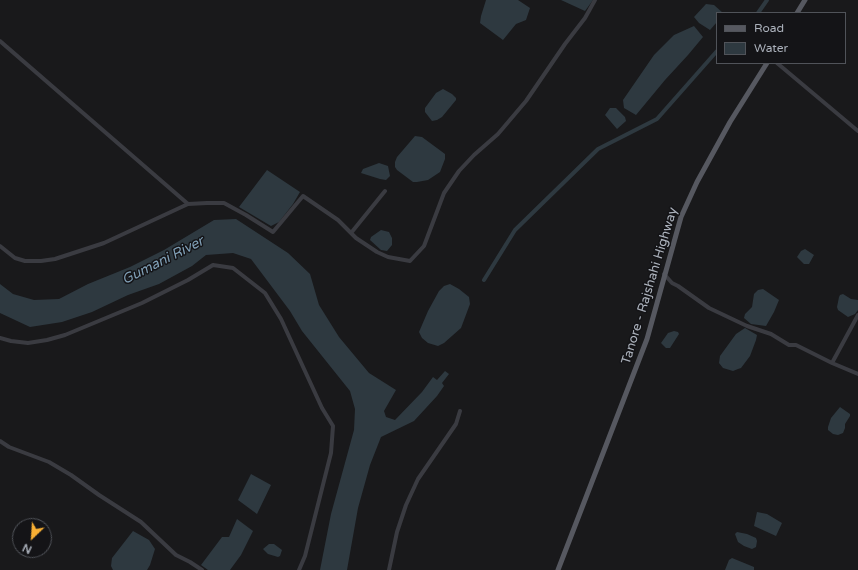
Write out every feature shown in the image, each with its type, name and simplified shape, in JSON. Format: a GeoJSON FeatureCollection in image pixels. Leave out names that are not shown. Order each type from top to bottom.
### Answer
{"type":"FeatureCollection","features":[{"type":"Feature","properties":{"kind":"main road"},"geometry":{"type":"LineString","coordinates":[[798,12],[805,0]]}},
{"type":"Feature","properties":{"kind":"main road","name":"Tanore - Rajshahi Highway"},"geometry":{"type":"LineString","coordinates":[[558,570],[647,339],[681,217],[694,189],[730,122],[766,64]]}},
{"type":"Feature","properties":{"kind":"street"},"geometry":{"type":"LineString","coordinates":[[0,246],[15,258],[25,261],[55,259],[104,244],[188,204],[198,203],[224,203],[246,214],[273,232],[303,196],[338,220],[356,238],[377,252],[388,257],[410,261],[424,246],[444,193],[459,171],[474,155],[498,134],[526,101],[565,44],[585,18],[595,0]]}},
{"type":"Feature","properties":{"kind":"street"},"geometry":{"type":"LineString","coordinates":[[0,41],[188,204]]}},
{"type":"Feature","properties":{"kind":"street"},"geometry":{"type":"LineString","coordinates":[[778,64],[858,131]]}},
{"type":"Feature","properties":{"kind":"street"},"geometry":{"type":"LineString","coordinates":[[351,233],[384,192]]}},
{"type":"Feature","properties":{"kind":"street"},"geometry":{"type":"LineString","coordinates":[[0,338],[28,343],[65,335],[142,303],[188,280],[213,265],[233,268],[265,293],[281,320],[322,408],[333,426],[331,453],[299,570]]}},
{"type":"Feature","properties":{"kind":"street"},"geometry":{"type":"LineString","coordinates":[[664,274],[672,283],[709,308],[747,326],[770,334],[789,345],[796,345],[858,374]]}},
{"type":"Feature","properties":{"kind":"street"},"geometry":{"type":"LineString","coordinates":[[832,363],[858,315]]}},
{"type":"Feature","properties":{"kind":"street"},"geometry":{"type":"LineString","coordinates":[[389,570],[397,532],[406,505],[418,479],[456,424],[460,411]]}},
{"type":"Feature","properties":{"kind":"street"},"geometry":{"type":"LineString","coordinates":[[0,441],[9,447],[48,462],[71,475],[141,522],[176,555],[202,570]]}},
{"type":"Feature","properties":{"kind":"water"},"geometry":{"type":"Polygon","coordinates":[[[486,0],[518,0],[530,8],[526,20],[516,24],[503,40],[480,23],[486,0]]]}},
{"type":"Feature","properties":{"kind":"water"},"geometry":{"type":"Polygon","coordinates":[[[561,0],[593,0],[585,11],[561,0]]]}},
{"type":"Feature","properties":{"kind":"water"},"geometry":{"type":"Polygon","coordinates":[[[706,4],[714,5],[722,12],[716,12],[716,23],[710,30],[699,23],[694,17],[706,4]]]}},
{"type":"Feature","properties":{"kind":"water"},"geometry":{"type":"Polygon","coordinates":[[[694,26],[703,37],[688,55],[636,115],[624,108],[623,100],[654,55],[674,35],[694,26]]]}},
{"type":"Feature","properties":{"kind":"water"},"geometry":{"type":"Polygon","coordinates":[[[443,89],[452,94],[456,100],[442,117],[432,121],[425,112],[425,108],[436,93],[443,89]]]}},
{"type":"Feature","properties":{"kind":"water"},"geometry":{"type":"Polygon","coordinates":[[[610,108],[616,108],[625,117],[626,121],[617,129],[605,115],[610,108]]]}},
{"type":"Feature","properties":{"kind":"water"},"geometry":{"type":"Polygon","coordinates":[[[415,136],[422,137],[445,154],[445,159],[440,172],[428,180],[413,182],[397,170],[395,167],[395,162],[397,157],[415,136]]]}},
{"type":"Feature","properties":{"kind":"water"},"geometry":{"type":"Polygon","coordinates":[[[379,163],[388,166],[390,176],[386,180],[361,173],[363,169],[379,163]]]}},
{"type":"Feature","properties":{"kind":"water"},"geometry":{"type":"Polygon","coordinates":[[[267,170],[300,192],[279,222],[271,226],[239,207],[267,170]]]}},
{"type":"Feature","properties":{"kind":"water","name":"Gumani River"},"geometry":{"type":"Polygon","coordinates":[[[236,219],[288,253],[310,274],[319,305],[339,337],[369,373],[396,390],[384,411],[386,417],[395,420],[422,392],[433,377],[437,380],[445,371],[449,374],[442,383],[444,386],[437,396],[414,421],[381,437],[370,465],[358,508],[347,570],[320,570],[331,514],[354,430],[355,409],[350,391],[302,331],[290,311],[251,259],[233,253],[206,255],[192,266],[159,284],[128,295],[92,312],[62,322],[30,327],[0,313],[0,284],[13,294],[34,300],[59,299],[88,284],[130,267],[164,250],[214,220],[236,219]]]}},
{"type":"Feature","properties":{"kind":"water"},"geometry":{"type":"Polygon","coordinates":[[[381,230],[389,232],[392,238],[392,245],[387,251],[381,250],[370,240],[371,237],[381,230]]]}},
{"type":"Feature","properties":{"kind":"water"},"geometry":{"type":"Polygon","coordinates":[[[805,249],[814,255],[809,264],[804,264],[797,257],[801,251],[805,249]]]}},
{"type":"Feature","properties":{"kind":"water"},"geometry":{"type":"Polygon","coordinates":[[[450,284],[469,297],[470,304],[461,328],[444,343],[438,346],[428,343],[422,338],[419,332],[439,291],[444,286],[450,284]]]}},
{"type":"Feature","properties":{"kind":"water"},"geometry":{"type":"Polygon","coordinates":[[[763,289],[779,300],[766,326],[751,324],[744,318],[745,314],[752,307],[754,294],[758,290],[763,289]]]}},
{"type":"Feature","properties":{"kind":"water"},"geometry":{"type":"Polygon","coordinates":[[[843,294],[851,299],[858,300],[858,310],[855,314],[848,317],[838,310],[837,307],[839,297],[843,294]]]}},
{"type":"Feature","properties":{"kind":"water"},"geometry":{"type":"Polygon","coordinates":[[[745,328],[757,335],[750,356],[741,368],[733,371],[723,368],[719,363],[720,356],[736,334],[745,328]]]}},
{"type":"Feature","properties":{"kind":"water"},"geometry":{"type":"Polygon","coordinates":[[[674,331],[678,332],[679,334],[670,348],[666,348],[661,343],[668,333],[674,331]]]}},
{"type":"Feature","properties":{"kind":"water"},"geometry":{"type":"Polygon","coordinates":[[[840,407],[850,414],[850,416],[845,424],[843,433],[838,435],[833,434],[828,430],[828,427],[831,418],[840,407]]]}},
{"type":"Feature","properties":{"kind":"water"},"geometry":{"type":"Polygon","coordinates":[[[251,474],[271,485],[257,514],[238,500],[251,474]]]}},
{"type":"Feature","properties":{"kind":"water"},"geometry":{"type":"Polygon","coordinates":[[[757,512],[767,514],[782,523],[776,536],[754,526],[757,512]]]}},
{"type":"Feature","properties":{"kind":"water"},"geometry":{"type":"Polygon","coordinates":[[[237,519],[253,531],[241,555],[230,570],[208,570],[201,565],[222,537],[229,537],[237,519]]]}},
{"type":"Feature","properties":{"kind":"water"},"geometry":{"type":"Polygon","coordinates":[[[133,531],[149,540],[155,549],[150,565],[147,570],[113,570],[111,566],[112,558],[133,531]]]}},
{"type":"Feature","properties":{"kind":"water"},"geometry":{"type":"Polygon","coordinates":[[[737,532],[756,538],[756,547],[752,549],[738,542],[735,534],[737,532]]]}},
{"type":"Feature","properties":{"kind":"water"},"geometry":{"type":"Polygon","coordinates":[[[269,544],[274,544],[282,550],[280,556],[278,557],[268,554],[263,549],[269,544]]]}},
{"type":"Feature","properties":{"kind":"water"},"geometry":{"type":"Polygon","coordinates":[[[732,558],[754,567],[754,570],[725,570],[729,560],[732,558]]]}},
{"type":"Feature","properties":{"kind":"waterway"},"geometry":{"type":"LineString","coordinates":[[759,12],[767,0]]}},
{"type":"Feature","properties":{"kind":"waterway"},"geometry":{"type":"LineString","coordinates":[[484,280],[515,230],[598,149],[657,119],[716,52]]}}]}
